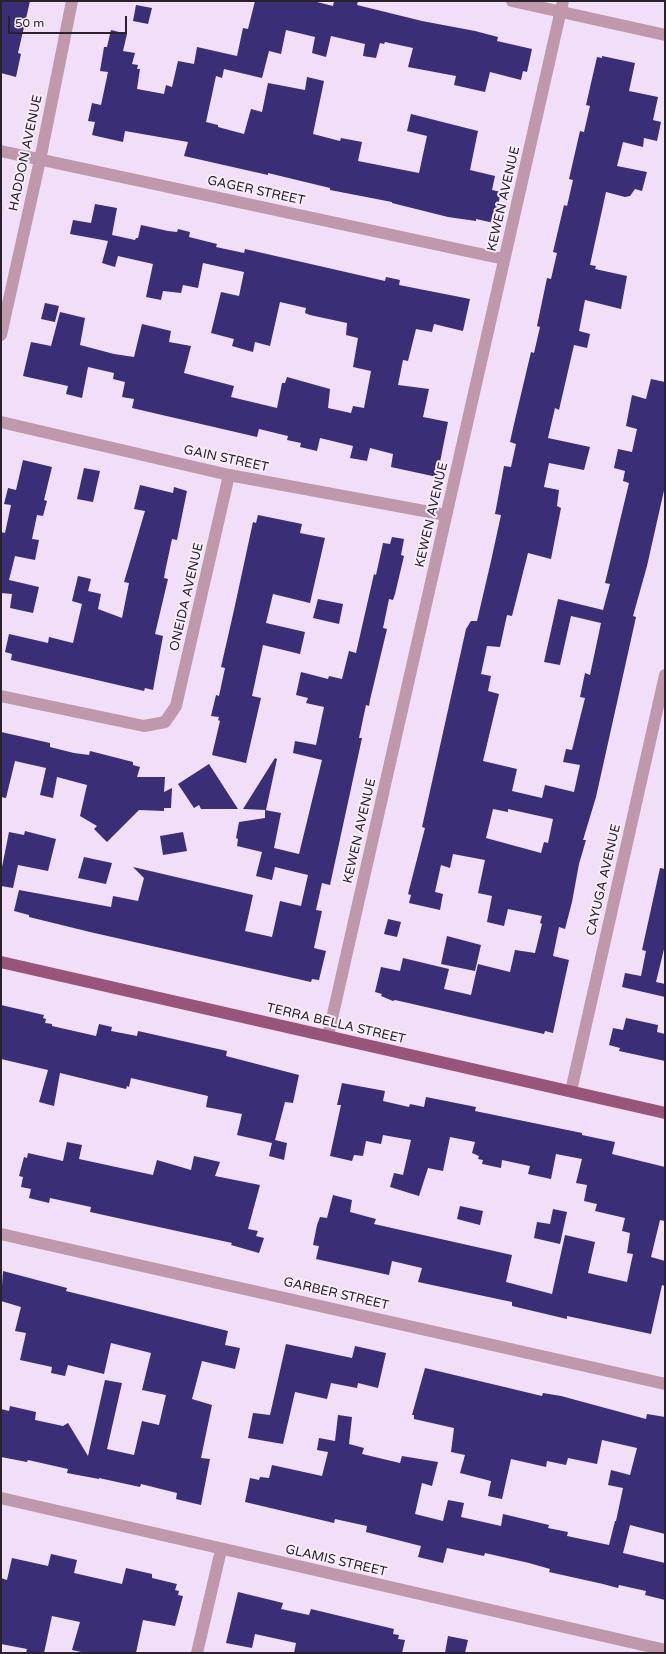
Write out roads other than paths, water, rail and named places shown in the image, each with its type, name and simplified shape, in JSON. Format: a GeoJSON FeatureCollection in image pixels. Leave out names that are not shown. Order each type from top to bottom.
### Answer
{"type":"FeatureCollection","features":[{"type":"Feature","properties":{"kind":"main road","name":"TERRA BELLA STREET"},"geometry":{"type":"LineString","coordinates":[[1,962],[665,1113]]}},
{"type":"Feature","properties":{"kind":"street","name":"HADDON AVENUE"},"geometry":{"type":"LineString","coordinates":[[1,335],[40,160],[72,1]]}},
{"type":"Feature","properties":{"kind":"street"},"geometry":{"type":"LineString","coordinates":[[512,1],[562,7],[665,35]]}},
{"type":"Feature","properties":{"kind":"street","name":"KEWEN AVENUE"},"geometry":{"type":"LineString","coordinates":[[328,1036],[562,7]]}},
{"type":"Feature","properties":{"kind":"street","name":"GAGER STREET"},"geometry":{"type":"LineString","coordinates":[[1,151],[504,259]]}},
{"type":"Feature","properties":{"kind":"street","name":"GAIN STREET"},"geometry":{"type":"LineString","coordinates":[[1,422],[229,475],[446,515]]}},
{"type":"Feature","properties":{"kind":"street","name":"ONEIDA AVENUE"},"geometry":{"type":"LineString","coordinates":[[1,696],[144,726],[165,722],[176,706],[229,475]]}},
{"type":"Feature","properties":{"kind":"street","name":"CAYUGA AVENUE"},"geometry":{"type":"LineString","coordinates":[[571,1091],[665,675]]}},
{"type":"Feature","properties":{"kind":"street","name":"GARBER STREET"},"geometry":{"type":"LineString","coordinates":[[1,1234],[665,1384]]}},
{"type":"Feature","properties":{"kind":"street","name":"GLAMIS STREET"},"geometry":{"type":"LineString","coordinates":[[1,1498],[221,1550],[665,1650]]}},
{"type":"Feature","properties":{"kind":"street"},"geometry":{"type":"LineString","coordinates":[[196,1653],[221,1550]]}}]}
